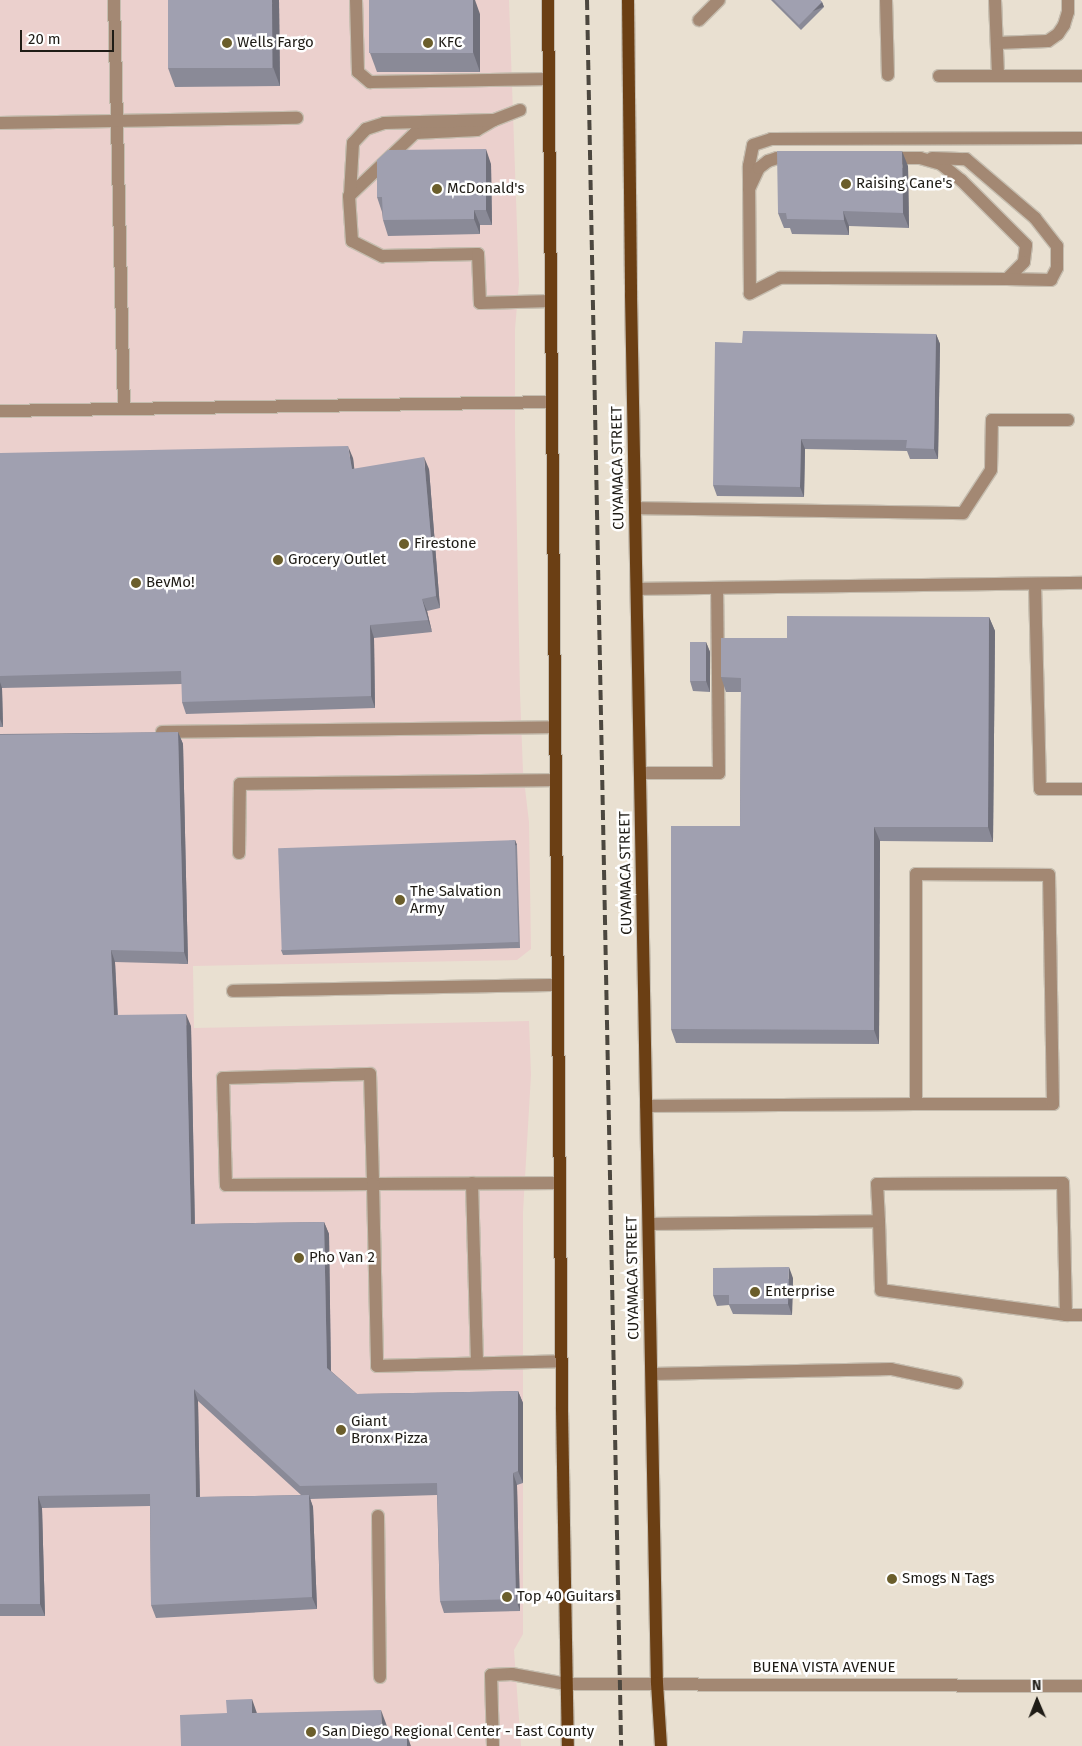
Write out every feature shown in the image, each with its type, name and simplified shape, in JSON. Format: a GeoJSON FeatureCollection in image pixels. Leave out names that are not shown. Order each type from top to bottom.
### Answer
{"type":"FeatureCollection","features":[{"type":"Feature","properties":{"kind":"main road"},"geometry":{"type":"LineString","coordinates":[[548,0],[562,1361],[568,1746]]}},
{"type":"Feature","properties":{"kind":"main road","name":"CUYAMACA STREET"},"geometry":{"type":"LineString","coordinates":[[628,0],[648,1224],[657,1683],[661,1746]]}},
{"type":"Feature","properties":{"kind":"street"},"geometry":{"type":"LineString","coordinates":[[114,0],[124,409]]}},
{"type":"Feature","properties":{"kind":"street"},"geometry":{"type":"LineString","coordinates":[[356,0],[358,72],[370,82],[549,79]]}},
{"type":"Feature","properties":{"kind":"street"},"geometry":{"type":"LineString","coordinates":[[699,20],[719,0]]}},
{"type":"Feature","properties":{"kind":"street"},"geometry":{"type":"LineString","coordinates":[[886,0],[888,76]]}},
{"type":"Feature","properties":{"kind":"street"},"geometry":{"type":"LineString","coordinates":[[995,0],[998,76]]}},
{"type":"Feature","properties":{"kind":"street"},"geometry":{"type":"LineString","coordinates":[[997,43],[1048,41],[1058,34],[1064,25],[1068,12],[1068,0]]}},
{"type":"Feature","properties":{"kind":"street"},"geometry":{"type":"LineString","coordinates":[[939,76],[1082,76]]}},
{"type":"Feature","properties":{"kind":"street"},"geometry":{"type":"LineString","coordinates":[[350,196],[415,133],[477,130],[494,120],[520,110]]}},
{"type":"Feature","properties":{"kind":"street"},"geometry":{"type":"LineString","coordinates":[[0,123],[297,118]]}},
{"type":"Feature","properties":{"kind":"street"},"geometry":{"type":"LineString","coordinates":[[494,120],[384,123],[366,129],[354,143],[350,196],[352,241],[382,256],[478,254],[480,303],[551,301]]}},
{"type":"Feature","properties":{"kind":"street"},"geometry":{"type":"LineString","coordinates":[[872,158],[966,159],[1035,218],[1057,246],[1057,268],[1051,280],[780,278],[750,293],[748,166],[753,145],[770,138],[1082,138]]}},
{"type":"Feature","properties":{"kind":"street"},"geometry":{"type":"LineString","coordinates":[[749,189],[759,168],[768,160],[806,158]]}},
{"type":"Feature","properties":{"kind":"street"},"geometry":{"type":"LineString","coordinates":[[920,158],[941,164],[961,180],[1026,245],[1024,262],[1007,279]]}},
{"type":"Feature","properties":{"kind":"street"},"geometry":{"type":"LineString","coordinates":[[0,411],[552,402]]}},
{"type":"Feature","properties":{"kind":"street"},"geometry":{"type":"LineString","coordinates":[[635,508],[962,513],[991,470],[992,420],[1068,420]]}},
{"type":"Feature","properties":{"kind":"street"},"geometry":{"type":"LineString","coordinates":[[637,589],[1082,583]]}},
{"type":"Feature","properties":{"kind":"street"},"geometry":{"type":"LineString","coordinates":[[1035,584],[1040,789],[1082,789]]}},
{"type":"Feature","properties":{"kind":"street"},"geometry":{"type":"LineString","coordinates":[[640,773],[719,773],[717,588]]}},
{"type":"Feature","properties":{"kind":"street"},"geometry":{"type":"LineString","coordinates":[[147,733],[555,727]]}},
{"type":"Feature","properties":{"kind":"street"},"geometry":{"type":"LineString","coordinates":[[239,853],[240,784],[556,780]]}},
{"type":"Feature","properties":{"kind":"street"},"geometry":{"type":"LineString","coordinates":[[646,1106],[1053,1104],[1049,875],[916,874],[916,1104]]}},
{"type":"Feature","properties":{"kind":"street"},"geometry":{"type":"LineString","coordinates":[[233,991],[558,986]]}},
{"type":"Feature","properties":{"kind":"street"},"geometry":{"type":"LineString","coordinates":[[560,1183],[472,1183],[373,1184],[226,1185],[223,1078],[370,1074],[373,1184],[377,1366],[562,1361]]}},
{"type":"Feature","properties":{"kind":"street"},"geometry":{"type":"LineString","coordinates":[[472,1183],[477,1363]]}},
{"type":"Feature","properties":{"kind":"street"},"geometry":{"type":"LineString","coordinates":[[1066,1315],[1063,1183],[877,1184],[881,1290],[1066,1315],[1082,1315]]}},
{"type":"Feature","properties":{"kind":"street"},"geometry":{"type":"LineString","coordinates":[[648,1224],[879,1221]]}},
{"type":"Feature","properties":{"kind":"street"},"geometry":{"type":"LineString","coordinates":[[652,1374],[891,1370],[957,1383]]}},
{"type":"Feature","properties":{"kind":"street"},"geometry":{"type":"LineString","coordinates":[[378,1516],[380,1677]]}},
{"type":"Feature","properties":{"kind":"street","name":"BUENA VISTA AVENUE"},"geometry":{"type":"LineString","coordinates":[[494,1746],[491,1675],[512,1674],[566,1684],[1082,1686]]}},
{"type":"Feature","properties":{"kind":"shaded area"},"geometry":{"type":"Polygon","coordinates":[[[0,0],[509,0],[519,283],[515,329],[515,429],[520,693],[523,771],[529,822],[531,949],[517,960],[193,966],[194,1028],[529,1021],[531,1075],[523,1212],[523,1634],[514,1650],[521,1746],[0,1746],[0,0]]]}},
{"type":"Feature","properties":{"kind":"building","name":"Wells Fargo"},"geometry":{"type":"Polygon","coordinates":[[[168,0],[272,0],[272,68],[168,68],[168,0]]]}},
{"type":"Feature","properties":{"kind":"building","name":"KFC"},"geometry":{"type":"Polygon","coordinates":[[[369,0],[473,0],[473,53],[369,53],[369,0]]]}},
{"type":"Feature","properties":{"kind":"building"},"geometry":{"type":"Polygon","coordinates":[[[774,0],[820,0],[822,2],[799,25],[774,0]]]}},
{"type":"Feature","properties":{"kind":"building","name":"McDonald's"},"geometry":{"type":"Polygon","coordinates":[[[486,149],[486,210],[474,210],[474,219],[383,220],[382,197],[377,197],[377,160],[388,150],[486,149]]]}},
{"type":"Feature","properties":{"kind":"building","name":"Raising Cane's"},"geometry":{"type":"Polygon","coordinates":[[[777,151],[902,151],[903,213],[843,211],[844,220],[787,219],[786,213],[778,213],[777,151]]]}},
{"type":"Feature","properties":{"kind":"building"},"geometry":{"type":"Polygon","coordinates":[[[743,331],[936,334],[934,449],[906,448],[907,440],[801,439],[800,487],[713,485],[715,342],[742,343],[743,331]]]}},
{"type":"Feature","properties":{"kind":"building"},"geometry":{"type":"Polygon","coordinates":[[[348,446],[352,469],[424,457],[436,596],[422,599],[428,620],[370,625],[371,696],[182,702],[181,671],[0,676],[0,453],[348,446]]]}},
{"type":"Feature","properties":{"kind":"building"},"geometry":{"type":"Polygon","coordinates":[[[787,616],[989,617],[988,827],[874,827],[874,1030],[671,1029],[671,826],[740,826],[741,678],[721,677],[721,638],[787,638],[787,616]]]}},
{"type":"Feature","properties":{"kind":"building"},"geometry":{"type":"Polygon","coordinates":[[[690,642],[706,642],[706,681],[690,681],[690,642]]]}},
{"type":"Feature","properties":{"kind":"building"},"geometry":{"type":"Polygon","coordinates":[[[178,732],[184,952],[111,950],[114,1015],[186,1014],[191,1224],[324,1222],[327,1368],[357,1394],[518,1391],[518,1471],[513,1473],[516,1599],[440,1601],[437,1483],[300,1486],[194,1389],[196,1497],[309,1495],[312,1597],[151,1605],[150,1494],[38,1496],[40,1604],[0,1604],[0,735],[178,732]]]}},
{"type":"Feature","properties":{"kind":"building","name":"The Salvation Army"},"geometry":{"type":"Polygon","coordinates":[[[515,840],[519,942],[282,950],[278,848],[515,840]]]}},
{"type":"Feature","properties":{"kind":"building","name":"Enterprise"},"geometry":{"type":"Polygon","coordinates":[[[789,1267],[788,1304],[729,1304],[729,1295],[713,1295],[713,1268],[789,1267]]]}},
{"type":"Feature","properties":{"kind":"building"},"geometry":{"type":"Polygon","coordinates":[[[252,1699],[252,1713],[381,1710],[382,1736],[407,1735],[407,1746],[181,1746],[180,1715],[227,1713],[226,1700],[252,1699]]]}},
{"type":"Feature","properties":{"kind":"railway"},"geometry":{"type":"LineString","coordinates":[[587,0],[621,1746]]}},
{"type":"Feature","properties":{"kind":"place","name":"Wells Fargo"},"geometry":{"type":"Point","coordinates":[227,43]}},
{"type":"Feature","properties":{"kind":"place","name":"KFC"},"geometry":{"type":"Point","coordinates":[428,43]}},
{"type":"Feature","properties":{"kind":"place","name":"Raising Cane's"},"geometry":{"type":"Point","coordinates":[846,184]}},
{"type":"Feature","properties":{"kind":"place","name":"McDonald's"},"geometry":{"type":"Point","coordinates":[437,189]}},
{"type":"Feature","properties":{"kind":"place","name":"Firestone"},"geometry":{"type":"Point","coordinates":[404,544]}},
{"type":"Feature","properties":{"kind":"place","name":"Grocery Outlet"},"geometry":{"type":"Point","coordinates":[278,560]}},
{"type":"Feature","properties":{"kind":"place","name":"BevMo!"},"geometry":{"type":"Point","coordinates":[136,583]}},
{"type":"Feature","properties":{"kind":"place","name":"The Salvation Army"},"geometry":{"type":"Point","coordinates":[400,900]}},
{"type":"Feature","properties":{"kind":"place","name":"Pho Van 2"},"geometry":{"type":"Point","coordinates":[299,1258]}},
{"type":"Feature","properties":{"kind":"place","name":"Enterprise"},"geometry":{"type":"Point","coordinates":[755,1292]}},
{"type":"Feature","properties":{"kind":"place","name":"Giant Bronx Pizza"},"geometry":{"type":"Point","coordinates":[341,1430]}},
{"type":"Feature","properties":{"kind":"place","name":"Smogs N Tags"},"geometry":{"type":"Point","coordinates":[892,1579]}},
{"type":"Feature","properties":{"kind":"place","name":"Top 40 Guitars"},"geometry":{"type":"Point","coordinates":[507,1597]}},
{"type":"Feature","properties":{"kind":"place","name":"San Diego Regional Center - East County"},"geometry":{"type":"Point","coordinates":[311,1732]}}]}
